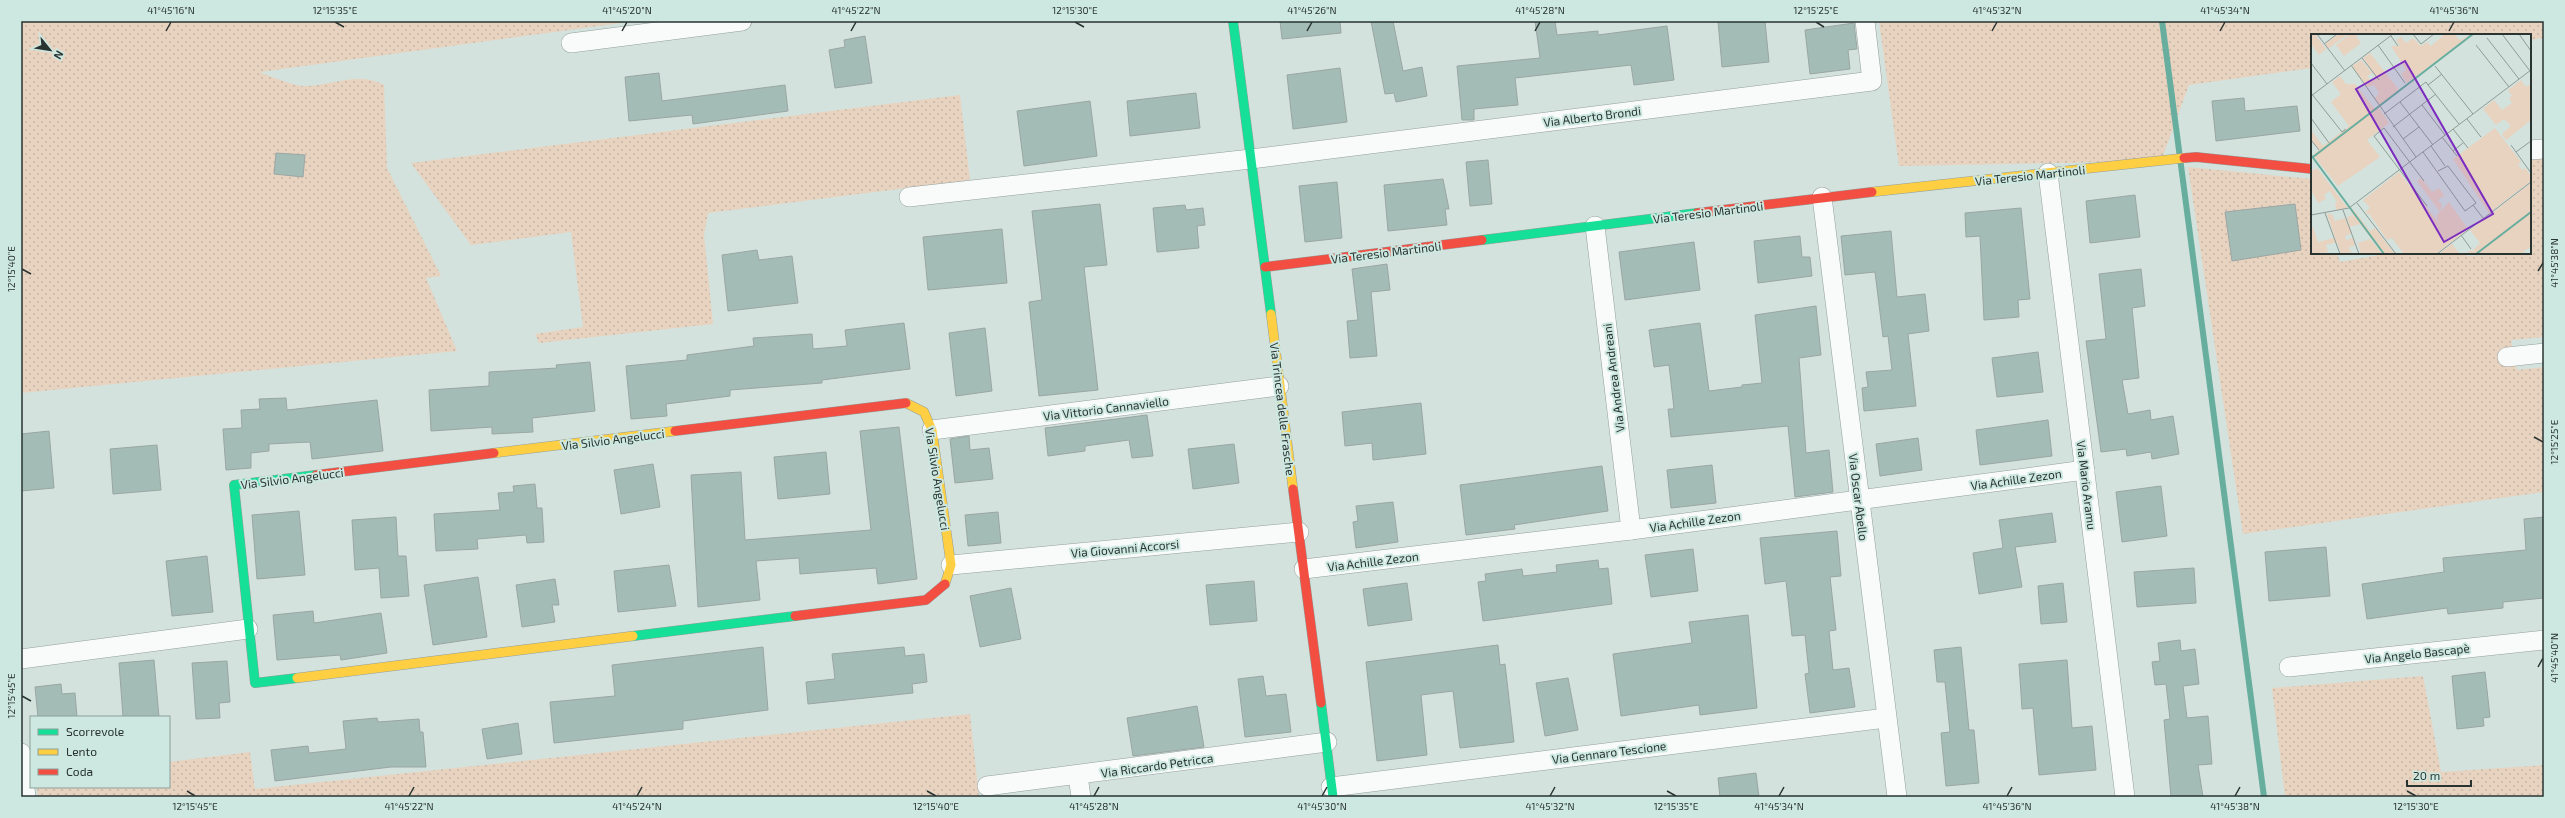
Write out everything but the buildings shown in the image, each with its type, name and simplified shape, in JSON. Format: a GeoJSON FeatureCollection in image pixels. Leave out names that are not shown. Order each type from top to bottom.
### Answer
{"type":"FeatureCollection","features":[{"type":"Feature","properties":{"kind":"street"},"geometry":{"type":"LineString","coordinates":[[571,43],[742,21]]}},
{"type":"Feature","properties":{"kind":"street","name":"Via Trincea delle Frasche"},"geometry":{"type":"LineString","coordinates":[[1233,21],[1252,159],[1279,386],[1327,742],[1332,792]]}},
{"type":"Feature","properties":{"kind":"street","name":"Via Alberto Brondi"},"geometry":{"type":"LineString","coordinates":[[1252,159],[1872,81],[1865,21]]}},
{"type":"Feature","properties":{"kind":"street"},"geometry":{"type":"LineString","coordinates":[[2531,150],[2544,149]]}},
{"type":"Feature","properties":{"kind":"street","name":"Via Teresio Martinoli"},"geometry":{"type":"LineString","coordinates":[[1265,267],[1822,197],[2196,157],[2311,169]]}},
{"type":"Feature","properties":{"kind":"street"},"geometry":{"type":"LineString","coordinates":[[909,197],[1252,159]]}},
{"type":"Feature","properties":{"kind":"street","name":"Via Mario Aramu"},"geometry":{"type":"LineString","coordinates":[[2048,173],[2125,797]]}},
{"type":"Feature","properties":{"kind":"street","name":"Via Oscar Abello"},"geometry":{"type":"LineString","coordinates":[[1822,197],[1897,797]]}},
{"type":"Feature","properties":{"kind":"street","name":"Via Andrea Andreani"},"geometry":{"type":"LineString","coordinates":[[1595,226],[1631,530]]}},
{"type":"Feature","properties":{"kind":"street"},"geometry":{"type":"LineString","coordinates":[[2507,357],[2544,353]]}},
{"type":"Feature","properties":{"kind":"street","name":"Via Vittorio Cannaviello"},"geometry":{"type":"LineString","coordinates":[[932,430],[1279,386]]}},
{"type":"Feature","properties":{"kind":"street","name":"Via Silvio Angelucci"},"geometry":{"type":"LineString","coordinates":[[906,403],[924,412],[932,430],[951,565],[944,586],[926,600],[255,683],[248,629],[234,485],[906,403]]}},
{"type":"Feature","properties":{"kind":"street","name":"Via Achille Zezon"},"geometry":{"type":"LineString","coordinates":[[1304,569],[1631,530],[2085,470]]}},
{"type":"Feature","properties":{"kind":"street","name":"Via Giovanni Accorsi"},"geometry":{"type":"LineString","coordinates":[[951,565],[1299,532]]}},
{"type":"Feature","properties":{"kind":"street"},"geometry":{"type":"LineString","coordinates":[[21,660],[248,629]]}},
{"type":"Feature","properties":{"kind":"street","name":"Via Angelo Bascapè"},"geometry":{"type":"LineString","coordinates":[[2289,667],[2544,640]]}},
{"type":"Feature","properties":{"kind":"street","name":"Via Gennaro Tescione"},"geometry":{"type":"LineString","coordinates":[[1332,792],[1886,718]]}},
{"type":"Feature","properties":{"kind":"street","name":"Via Riccardo Petricca"},"geometry":{"type":"LineString","coordinates":[[987,786],[1078,776],[1327,742]]}},
{"type":"Feature","properties":{"kind":"street"},"geometry":{"type":"LineString","coordinates":[[21,753],[26,797]]}},
{"type":"Feature","properties":{"kind":"street"},"geometry":{"type":"LineString","coordinates":[[1078,776],[1081,797]]}},
{"type":"Feature","properties":{"kind":"shaded area"},"geometry":{"type":"Polygon","coordinates":[[[21,21],[636,21],[260,72],[300,86],[355,79],[365,79],[384,85],[387,168],[441,276],[426,278],[457,351],[21,393],[21,21]]]}},
{"type":"Feature","properties":{"kind":"shaded area"},"geometry":{"type":"Polygon","coordinates":[[[1879,21],[2544,21],[2544,38],[2531,40],[2531,34],[2311,34],[2311,68],[2189,85],[2161,161],[1899,166],[1879,21]]]}},
{"type":"Feature","properties":{"kind":"shaded area"},"geometry":{"type":"Polygon","coordinates":[[[960,95],[970,180],[708,213],[704,235],[713,324],[539,343],[535,334],[583,327],[571,232],[471,245],[411,163],[960,95]]]}},
{"type":"Feature","properties":{"kind":"shaded area"},"geometry":{"type":"Polygon","coordinates":[[[2544,154],[2544,337],[2511,340],[2517,370],[2544,367],[2544,492],[2243,534],[2188,167],[2311,179],[2311,254],[2337,254],[2340,262],[2384,254],[2466,254],[2467,256],[2488,254],[2531,254],[2531,155],[2544,154]]]}},
{"type":"Feature","properties":{"kind":"shaded area"},"geometry":{"type":"Polygon","coordinates":[[[2423,676],[2441,772],[2544,765],[2544,797],[2285,797],[2272,688],[2423,676]]]}},
{"type":"Feature","properties":{"kind":"shaded area"},"geometry":{"type":"Polygon","coordinates":[[[970,714],[979,797],[38,797],[37,788],[170,788],[170,762],[250,752],[255,789],[970,714]]]}},
{"type":"Feature","properties":{"kind":"waterway"},"geometry":{"type":"LineString","coordinates":[[2162,21],[2264,797]]}},
{"type":"Feature","properties":{"kind":"traffic: fast"},"geometry":{"type":"LineString","coordinates":[[1233,21],[1271,314]]}},
{"type":"Feature","properties":{"kind":"traffic: fast"},"geometry":{"type":"LineString","coordinates":[[1482,240],[1697,213]]}},
{"type":"Feature","properties":{"kind":"traffic: fast"},"geometry":{"type":"LineString","coordinates":[[297,678],[255,683],[234,485],[316,475]]}},
{"type":"Feature","properties":{"kind":"traffic: fast"},"geometry":{"type":"LineString","coordinates":[[633,636],[795,616]]}},
{"type":"Feature","properties":{"kind":"traffic: fast"},"geometry":{"type":"LineString","coordinates":[[1321,703],[1333,797]]}},
{"type":"Feature","properties":{"kind":"traffic: slow"},"geometry":{"type":"LineString","coordinates":[[1872,192],[2184,158]]}},
{"type":"Feature","properties":{"kind":"traffic: slow"},"geometry":{"type":"LineString","coordinates":[[1271,314],[1293,489]]}},
{"type":"Feature","properties":{"kind":"traffic: slow"},"geometry":{"type":"LineString","coordinates":[[906,403],[924,412],[932,430],[951,565],[945,584]]}},
{"type":"Feature","properties":{"kind":"traffic: slow"},"geometry":{"type":"LineString","coordinates":[[494,453],[675,431]]}},
{"type":"Feature","properties":{"kind":"traffic: slow"},"geometry":{"type":"LineString","coordinates":[[297,678],[633,636]]}},
{"type":"Feature","properties":{"kind":"traffic: jam"},"geometry":{"type":"LineString","coordinates":[[2184,158],[2196,157],[2311,169]]}},
{"type":"Feature","properties":{"kind":"traffic: jam"},"geometry":{"type":"LineString","coordinates":[[1697,213],[1872,192]]}},
{"type":"Feature","properties":{"kind":"traffic: jam"},"geometry":{"type":"LineString","coordinates":[[1265,267],[1482,240]]}},
{"type":"Feature","properties":{"kind":"traffic: jam"},"geometry":{"type":"LineString","coordinates":[[675,431],[906,403]]}},
{"type":"Feature","properties":{"kind":"traffic: jam"},"geometry":{"type":"LineString","coordinates":[[316,475],[494,453]]}},
{"type":"Feature","properties":{"kind":"traffic: jam"},"geometry":{"type":"LineString","coordinates":[[1293,489],[1321,703]]}},
{"type":"Feature","properties":{"kind":"traffic: jam"},"geometry":{"type":"LineString","coordinates":[[795,616],[926,600],[945,584]]}}]}
